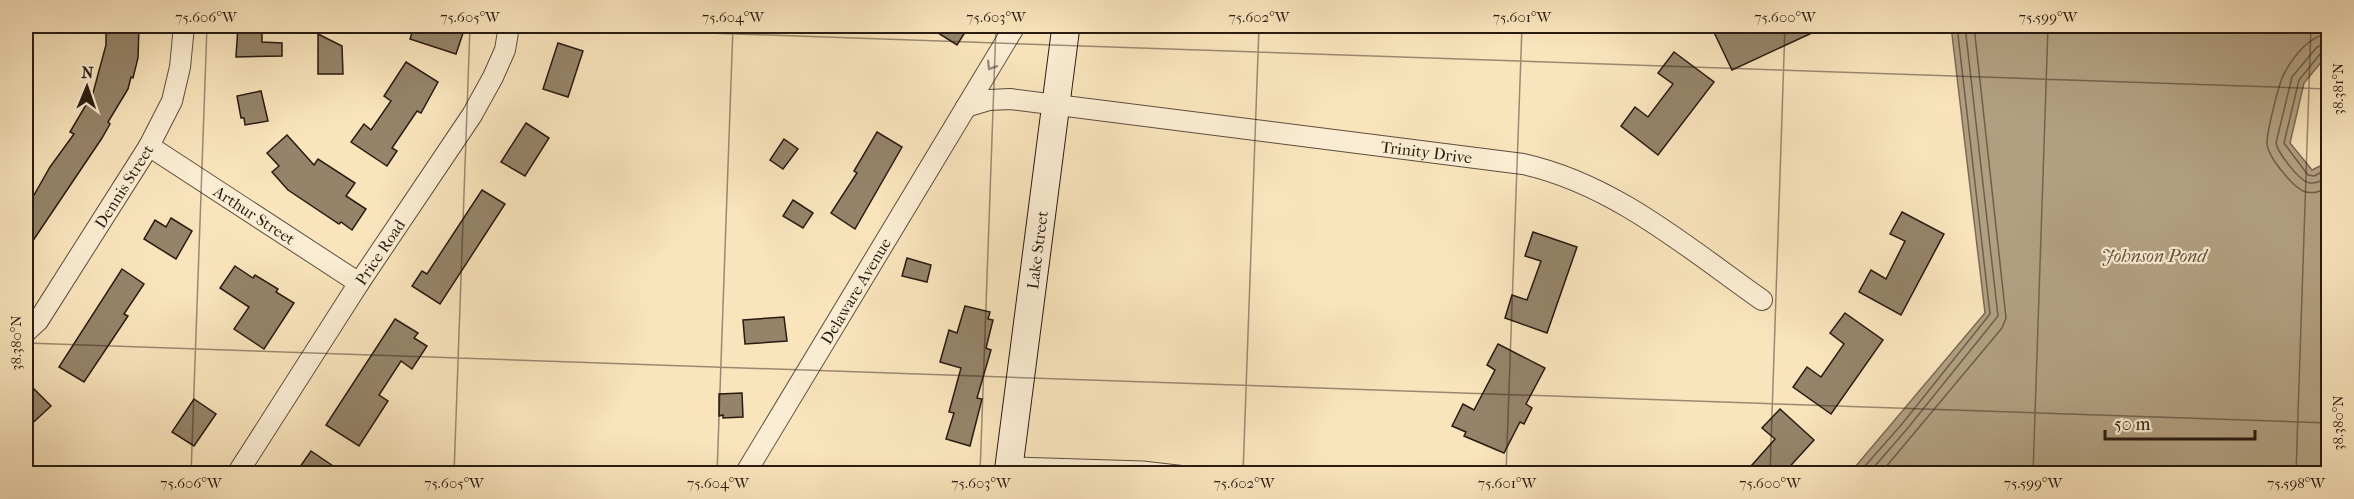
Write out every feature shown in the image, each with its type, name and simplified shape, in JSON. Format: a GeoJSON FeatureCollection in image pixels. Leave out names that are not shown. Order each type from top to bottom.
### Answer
{"type":"FeatureCollection","features":[{"type":"Feature","properties":{"kind":"street","name":"Dennis Street"},"geometry":{"type":"LineString","coordinates":[[26,332],[38,321],[149,146],[172,101],[180,67],[184,26]]}},
{"type":"Feature","properties":{"kind":"street","name":"Price Road"},"geometry":{"type":"LineString","coordinates":[[237,474],[359,283],[472,115],[505,50],[509,26]]}},
{"type":"Feature","properties":{"kind":"street","name":"Delaware Avenue"},"geometry":{"type":"LineString","coordinates":[[745,474],[1015,26]]}},
{"type":"Feature","properties":{"kind":"street","name":"Lake Street"},"geometry":{"type":"LineString","coordinates":[[1009,468],[1066,26]]}},
{"type":"Feature","properties":{"kind":"street"},"geometry":{"type":"LineString","coordinates":[[966,107],[989,100],[1010,99],[1056,106]]}},
{"type":"Feature","properties":{"kind":"street","name":"Trinity Drive"},"geometry":{"type":"LineString","coordinates":[[1056,106],[1523,164],[1547,170],[1593,188],[1647,219],[1762,300]]}},
{"type":"Feature","properties":{"kind":"street","name":"Arthur Street"},"geometry":{"type":"LineString","coordinates":[[149,146],[359,283]]}},
{"type":"Feature","properties":{"kind":"lane"},"geometry":{"type":"LineString","coordinates":[[1009,468],[1143,466],[1212,474]]}},
{"type":"Feature","properties":{"kind":"water","name":"Johnson Pond"},"geometry":{"type":"Polygon","coordinates":[[[1951,26],[2328,26],[2328,54],[2304,83],[2290,143],[2312,170],[2328,162],[2328,473],[1850,473],[1985,313],[1951,26]]]}},
{"type":"Feature","properties":{"kind":"building"},"geometry":{"type":"Polygon","coordinates":[[[106,26],[139,26],[138,58],[133,78],[131,77],[128,89],[108,122],[110,124],[102,138],[26,251],[26,204],[74,134],[70,132],[93,93],[106,45],[106,26]]]}},
{"type":"Feature","properties":{"kind":"building"},"geometry":{"type":"Polygon","coordinates":[[[238,26],[262,26],[262,42],[282,43],[282,56],[236,57],[238,26]]]}},
{"type":"Feature","properties":{"kind":"building"},"geometry":{"type":"Polygon","coordinates":[[[414,26],[450,26],[464,30],[456,54],[410,39],[414,26]]]}},
{"type":"Feature","properties":{"kind":"building"},"geometry":{"type":"Polygon","coordinates":[[[927,26],[969,26],[957,45],[927,26]]]}},
{"type":"Feature","properties":{"kind":"building"},"geometry":{"type":"Polygon","coordinates":[[[1711,26],[1738,26],[1742,33],[1758,26],[1827,26],[1732,70],[1711,26]]]}},
{"type":"Feature","properties":{"kind":"building"},"geometry":{"type":"Polygon","coordinates":[[[318,34],[342,46],[343,74],[318,74],[318,34]]]}},
{"type":"Feature","properties":{"kind":"building"},"geometry":{"type":"Polygon","coordinates":[[[558,43],[583,51],[568,97],[543,89],[558,43]]]}},
{"type":"Feature","properties":{"kind":"building"},"geometry":{"type":"Polygon","coordinates":[[[1674,52],[1714,82],[1658,155],[1621,126],[1635,107],[1648,117],[1673,84],[1658,73],[1674,52]]]}},
{"type":"Feature","properties":{"kind":"building"},"geometry":{"type":"Polygon","coordinates":[[[406,62],[438,82],[421,113],[417,111],[392,148],[397,151],[387,166],[351,142],[364,124],[371,130],[391,101],[384,96],[406,62]]]}},
{"type":"Feature","properties":{"kind":"building"},"geometry":{"type":"Polygon","coordinates":[[[261,91],[268,121],[245,125],[244,118],[241,118],[237,96],[261,91]]]}},
{"type":"Feature","properties":{"kind":"building"},"geometry":{"type":"Polygon","coordinates":[[[526,123],[549,138],[525,176],[501,162],[526,123]]]}},
{"type":"Feature","properties":{"kind":"building"},"geometry":{"type":"Polygon","coordinates":[[[877,132],[902,147],[855,229],[831,213],[857,173],[854,171],[877,132]]]}},
{"type":"Feature","properties":{"kind":"building"},"geometry":{"type":"Polygon","coordinates":[[[287,135],[314,165],[318,159],[355,183],[346,196],[366,209],[352,230],[341,222],[339,224],[288,190],[272,172],[279,166],[267,153],[287,135]]]}},
{"type":"Feature","properties":{"kind":"building"},"geometry":{"type":"Polygon","coordinates":[[[784,139],[798,149],[783,169],[770,160],[784,139]]]}},
{"type":"Feature","properties":{"kind":"building"},"geometry":{"type":"Polygon","coordinates":[[[482,190],[505,204],[440,304],[412,286],[422,271],[427,274],[482,190]]]}},
{"type":"Feature","properties":{"kind":"building"},"geometry":{"type":"Polygon","coordinates":[[[793,200],[813,213],[803,228],[783,216],[793,200]]]}},
{"type":"Feature","properties":{"kind":"building"},"geometry":{"type":"Polygon","coordinates":[[[1902,212],[1944,234],[1901,315],[1859,292],[1871,270],[1886,279],[1905,241],[1890,234],[1902,212]]]}},
{"type":"Feature","properties":{"kind":"building"},"geometry":{"type":"Polygon","coordinates":[[[171,218],[192,231],[176,259],[144,239],[155,220],[166,227],[171,218]]]}},
{"type":"Feature","properties":{"kind":"building"},"geometry":{"type":"Polygon","coordinates":[[[1533,232],[1577,247],[1547,333],[1505,318],[1512,295],[1527,300],[1541,261],[1525,256],[1533,232]]]}},
{"type":"Feature","properties":{"kind":"building"},"geometry":{"type":"Polygon","coordinates":[[[907,258],[931,265],[927,282],[902,276],[907,258]]]}},
{"type":"Feature","properties":{"kind":"building"},"geometry":{"type":"Polygon","coordinates":[[[235,266],[253,278],[255,275],[278,289],[276,292],[294,303],[264,349],[234,329],[249,307],[220,288],[235,266]]]}},
{"type":"Feature","properties":{"kind":"building"},"geometry":{"type":"Polygon","coordinates":[[[122,269],[144,284],[124,314],[128,316],[84,382],[59,367],[122,269]]]}},
{"type":"Feature","properties":{"kind":"building"},"geometry":{"type":"Polygon","coordinates":[[[965,306],[990,312],[988,319],[993,320],[986,348],[991,350],[977,398],[982,399],[970,446],[946,439],[954,413],[949,412],[961,368],[940,362],[949,330],[957,333],[965,306]]]}},
{"type":"Feature","properties":{"kind":"building"},"geometry":{"type":"Polygon","coordinates":[[[1845,313],[1883,340],[1831,414],[1793,387],[1807,367],[1821,377],[1844,344],[1830,333],[1845,313]]]}},
{"type":"Feature","properties":{"kind":"building"},"geometry":{"type":"Polygon","coordinates":[[[784,317],[787,341],[745,344],[743,320],[784,317]]]}},
{"type":"Feature","properties":{"kind":"building"},"geometry":{"type":"Polygon","coordinates":[[[395,319],[418,333],[414,338],[427,346],[412,369],[401,361],[379,395],[388,401],[359,446],[326,425],[395,319]]]}},
{"type":"Feature","properties":{"kind":"building"},"geometry":{"type":"Polygon","coordinates":[[[1498,344],[1545,368],[1526,404],[1532,408],[1524,424],[1520,422],[1504,453],[1464,436],[1466,432],[1452,426],[1463,404],[1474,410],[1495,370],[1487,365],[1498,344]]]}},
{"type":"Feature","properties":{"kind":"building"},"geometry":{"type":"Polygon","coordinates":[[[26,381],[51,406],[26,429],[26,381]]]}},
{"type":"Feature","properties":{"kind":"building"},"geometry":{"type":"Polygon","coordinates":[[[742,393],[743,417],[723,418],[723,415],[719,416],[719,394],[742,393]]]}},
{"type":"Feature","properties":{"kind":"building"},"geometry":{"type":"Polygon","coordinates":[[[194,399],[216,414],[194,446],[172,432],[194,399]]]}},
{"type":"Feature","properties":{"kind":"building"},"geometry":{"type":"Polygon","coordinates":[[[1780,409],[1814,440],[1783,474],[1744,474],[1775,439],[1762,428],[1780,409]]]}},
{"type":"Feature","properties":{"kind":"building"},"geometry":{"type":"Polygon","coordinates":[[[311,451],[345,474],[295,474],[311,451]]]}}]}
